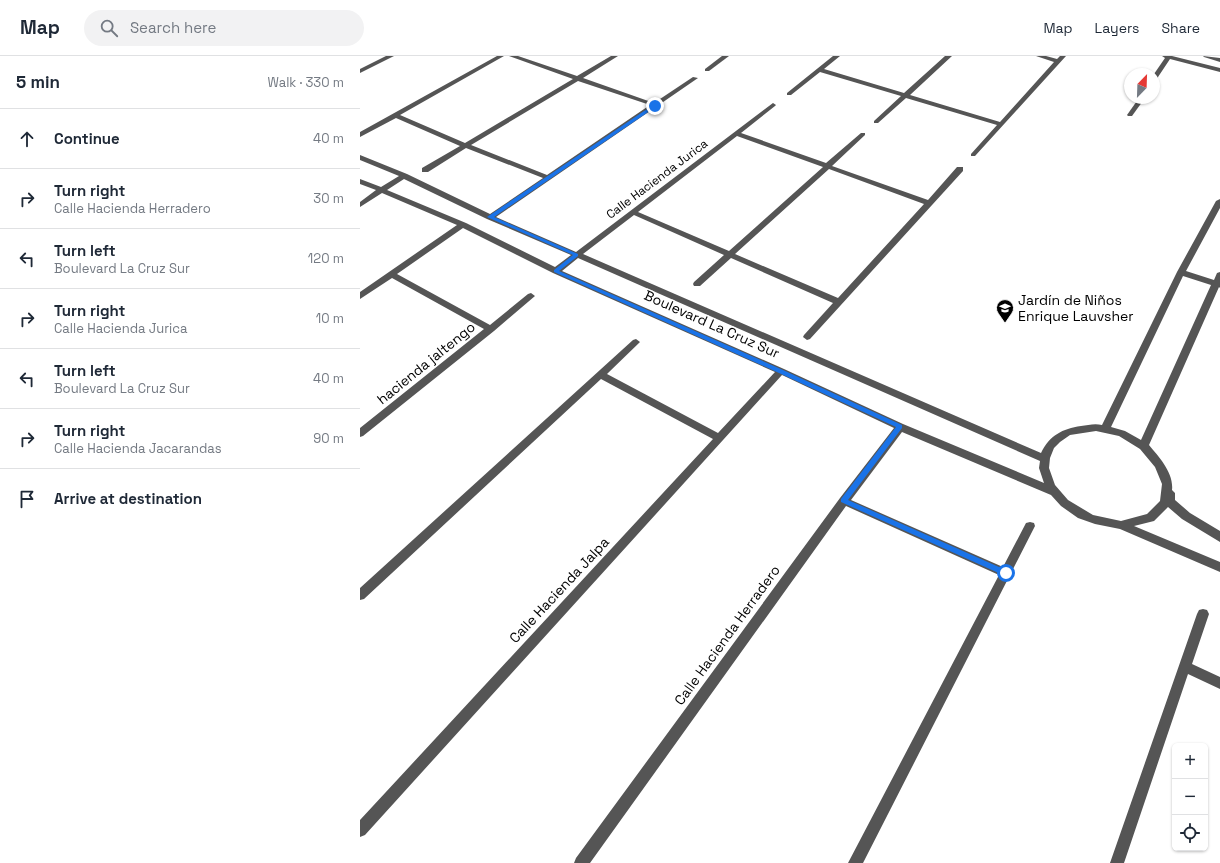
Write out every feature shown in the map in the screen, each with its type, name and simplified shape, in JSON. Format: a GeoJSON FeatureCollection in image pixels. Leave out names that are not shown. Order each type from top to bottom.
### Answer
{"type":"FeatureCollection","features":[{"type":"Feature","properties":{"kind":"street"},"geometry":{"type":"LineString","coordinates":[[362,69],[391,56]]}},
{"type":"Feature","properties":{"kind":"street"},"geometry":{"type":"LineString","coordinates":[[360,135],[501,56]]}},
{"type":"Feature","properties":{"kind":"street"},"geometry":{"type":"LineString","coordinates":[[512,56],[655,106]]}},
{"type":"Feature","properties":{"kind":"street"},"geometry":{"type":"LineString","coordinates":[[425,170],[615,56]]}},
{"type":"Feature","properties":{"kind":"street"},"geometry":{"type":"LineString","coordinates":[[707,70],[726,56]]}},
{"type":"Feature","properties":{"kind":"street"},"geometry":{"type":"LineString","coordinates":[[789,94],[837,56]]}},
{"type":"Feature","properties":{"kind":"street"},"geometry":{"type":"LineString","coordinates":[[876,122],[949,56]]}},
{"type":"Feature","properties":{"kind":"street"},"geometry":{"type":"LineString","coordinates":[[1039,56],[1058,61]]}},
{"type":"Feature","properties":{"kind":"street"},"geometry":{"type":"LineString","coordinates":[[973,155],[1063,56]]}},
{"type":"Feature","properties":{"kind":"street"},"geometry":{"type":"LineString","coordinates":[[1160,68],[1167,56],[1220,70]]}},
{"type":"Feature","properties":{"kind":"street"},"geometry":{"type":"LineString","coordinates":[[1206,56],[1220,60]]}},
{"type":"Feature","properties":{"kind":"street"},"geometry":{"type":"LineString","coordinates":[[819,70],[1000,124]]}},
{"type":"Feature","properties":{"kind":"street"},"geometry":{"type":"LineString","coordinates":[[490,217],[695,78]]}},
{"type":"Feature","properties":{"kind":"street"},"geometry":{"type":"LineString","coordinates":[[1130,116],[1138,104]]}},
{"type":"Feature","properties":{"kind":"street","name":"Calle Hacienda Jurica"},"geometry":{"type":"LineString","coordinates":[[556,271],[773,105]]}},
{"type":"Feature","properties":{"kind":"street"},"geometry":{"type":"LineString","coordinates":[[395,115],[466,146],[549,178]]}},
{"type":"Feature","properties":{"kind":"street"},"geometry":{"type":"LineString","coordinates":[[736,132],[929,203]]}},
{"type":"Feature","properties":{"kind":"street"},"geometry":{"type":"LineString","coordinates":[[697,284],[863,134]]}},
{"type":"Feature","properties":{"kind":"street","name":"Boulevard La Cruz Sur"},"geometry":{"type":"LineString","coordinates":[[360,157],[490,217],[1045,459]]}},
{"type":"Feature","properties":{"kind":"street"},"geometry":{"type":"LineString","coordinates":[[808,337],[960,169]]}},
{"type":"Feature","properties":{"kind":"street"},"geometry":{"type":"LineString","coordinates":[[360,205],[404,176]]}},
{"type":"Feature","properties":{"kind":"street","name":"Boulevard La Cruz Sur"},"geometry":{"type":"LineString","coordinates":[[360,181],[463,225],[556,271],[781,371],[900,426],[1054,492]]}},
{"type":"Feature","properties":{"kind":"street"},"geometry":{"type":"LineString","coordinates":[[1105,430],[1182,272],[1220,200]]}},
{"type":"Feature","properties":{"kind":"street"},"geometry":{"type":"LineString","coordinates":[[633,212],[840,302]]}},
{"type":"Feature","properties":{"kind":"street"},"geometry":{"type":"LineString","coordinates":[[360,296],[463,225]]}},
{"type":"Feature","properties":{"kind":"street"},"geometry":{"type":"LineString","coordinates":[[1144,445],[1219,281],[1182,272]]}},
{"type":"Feature","properties":{"kind":"street","name":"hacienda jaltengo"},"geometry":{"type":"LineString","coordinates":[[391,274],[491,329]]}},
{"type":"Feature","properties":{"kind":"street","name":"hacienda jaltengo"},"geometry":{"type":"LineString","coordinates":[[360,433],[531,296]]}},
{"type":"Feature","properties":{"kind":"street"},"geometry":{"type":"LineString","coordinates":[[360,595],[636,342]]}},
{"type":"Feature","properties":{"kind":"street","name":"Calle Hacienda Jalpa"},"geometry":{"type":"LineString","coordinates":[[360,830],[781,371]]}},
{"type":"Feature","properties":{"kind":"street"},"geometry":{"type":"LineString","coordinates":[[601,375],[720,438]]}},
{"type":"Feature","properties":{"kind":"street","name":"Calle Hacienda Herradero"},"geometry":{"type":"LineString","coordinates":[[581,863],[844,500],[900,426]]}},
{"type":"Feature","properties":{"kind":"street"},"geometry":{"type":"LineString","coordinates":[[1170,487],[1169,497],[1165,506],[1157,514],[1147,520],[1134,524],[1121,525],[1105,523],[1076,511],[1054,492],[1046,475],[1045,459],[1048,449],[1054,440],[1063,435],[1084,428],[1105,430],[1122,434],[1144,445],[1156,455],[1164,466],[1170,487],[1170,502],[1186,516],[1220,537]]}},
{"type":"Feature","properties":{"kind":"street"},"geometry":{"type":"LineString","coordinates":[[844,500],[1006,573]]}},
{"type":"Feature","properties":{"kind":"street"},"geometry":{"type":"LineString","coordinates":[[1121,525],[1220,567]]}},
{"type":"Feature","properties":{"kind":"street"},"geometry":{"type":"LineString","coordinates":[[854,863],[1030,526]]}},
{"type":"Feature","properties":{"kind":"street"},"geometry":{"type":"LineString","coordinates":[[1117,863],[1203,614]]}},
{"type":"Feature","properties":{"kind":"street"},"geometry":{"type":"LineString","coordinates":[[1184,666],[1220,683]]}},
{"type":"Feature","properties":{"kind":"place","name":"Jardín de Niños Enrique Lauvsher"},"geometry":{"type":"Point","coordinates":[1005,323]}},
{"type":"Feature","properties":{"kind":"route"},"geometry":{"type":"LineString","coordinates":[[655,106],[490,217],[577,255],[556,271],[781,371],[900,426],[844,500],[1006,573]]}}]}
